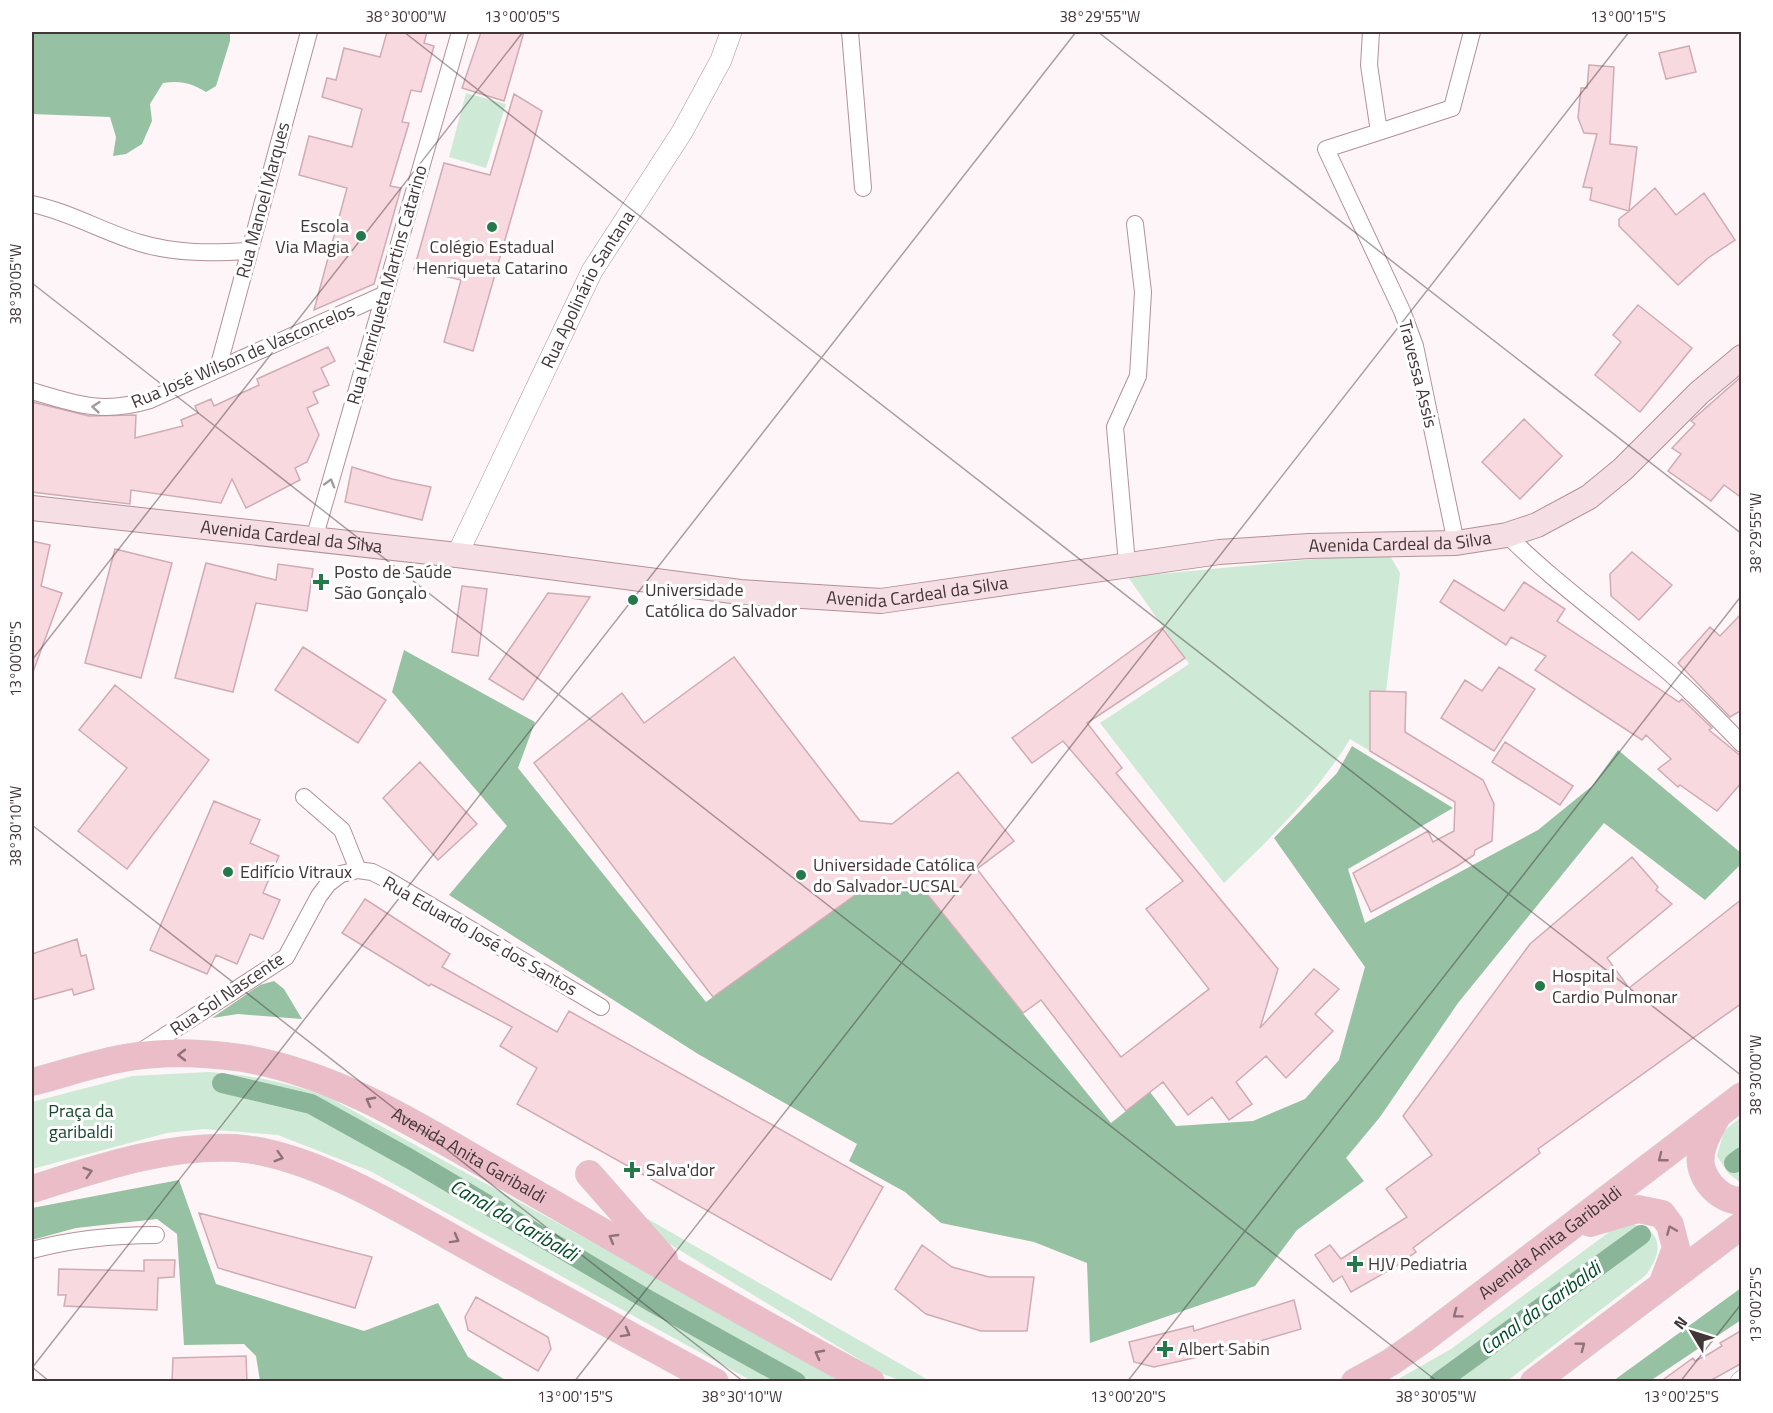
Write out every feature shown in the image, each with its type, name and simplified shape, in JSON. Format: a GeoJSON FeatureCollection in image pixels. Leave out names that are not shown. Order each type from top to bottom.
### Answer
{"type":"FeatureCollection","features":[{"type":"Feature","properties":{"kind":"main road","name":"Avenida Cardeal da Silva"},"geometry":{"type":"LineString","coordinates":[[32,508],[457,555],[740,592],[881,601],[1126,564],[1241,550],[1456,543],[1507,535],[1537,525],[1589,497],[1623,469],[1699,393],[1742,357]]}},
{"type":"Feature","properties":{"kind":"main road","name":"Avenida Anita Garibaldi"},"geometry":{"type":"LineString","coordinates":[[32,1082],[132,1057],[206,1055],[241,1058],[278,1066],[330,1082],[403,1119],[871,1382]]}},
{"type":"Feature","properties":{"kind":"main road","name":"Avenida Anita Garibaldi"},"geometry":{"type":"LineString","coordinates":[[1354,1382],[1412,1347],[1565,1233],[1742,1096]]}},
{"type":"Feature","properties":{"kind":"main road"},"geometry":{"type":"LineString","coordinates":[[1718,1115],[1705,1139],[1701,1165],[1705,1177],[1718,1192],[1724,1197],[1742,1201]]}},
{"type":"Feature","properties":{"kind":"main road"},"geometry":{"type":"LineString","coordinates":[[32,1189],[134,1158],[171,1150],[238,1149],[272,1155],[309,1166],[380,1199],[715,1382]]}},
{"type":"Feature","properties":{"kind":"main road"},"geometry":{"type":"LineString","coordinates":[[589,1174],[679,1275]]}},
{"type":"Feature","properties":{"kind":"main road"},"geometry":{"type":"LineString","coordinates":[[1565,1233],[1619,1212],[1638,1209],[1662,1214],[1670,1225],[1676,1248],[1662,1285]]}},
{"type":"Feature","properties":{"kind":"main road"},"geometry":{"type":"LineString","coordinates":[[1534,1382],[1742,1225]]}},
{"type":"Feature","properties":{"kind":"street","name":"Rua Manoel Marques"},"geometry":{"type":"LineString","coordinates":[[218,368],[309,32]]}},
{"type":"Feature","properties":{"kind":"street","name":"Rua Henriqueta Martins Catarino"},"geometry":{"type":"LineString","coordinates":[[314,539],[460,32]]}},
{"type":"Feature","properties":{"kind":"street","name":"Rua Apolinário Santana"},"geometry":{"type":"LineString","coordinates":[[457,555],[592,271],[682,132],[721,60],[731,32]]}},
{"type":"Feature","properties":{"kind":"street"},"geometry":{"type":"LineString","coordinates":[[850,32],[863,188]]}},
{"type":"Feature","properties":{"kind":"street"},"geometry":{"type":"LineString","coordinates":[[1371,32],[1369,65],[1378,132],[1452,108],[1472,32]]}},
{"type":"Feature","properties":{"kind":"street","name":"Travessa Assis"},"geometry":{"type":"LineString","coordinates":[[1378,132],[1326,149],[1408,326],[1456,543]]}},
{"type":"Feature","properties":{"kind":"street"},"geometry":{"type":"LineString","coordinates":[[32,204],[78,217],[138,243],[167,250],[194,253],[249,250]]}},
{"type":"Feature","properties":{"kind":"street"},"geometry":{"type":"LineString","coordinates":[[1126,564],[1115,427],[1138,376],[1143,292],[1135,224]]}},
{"type":"Feature","properties":{"kind":"street","name":"Rua José Wilson de Vasconcelos"},"geometry":{"type":"LineString","coordinates":[[32,392],[74,404],[100,408],[124,408],[150,400],[383,295]]}},
{"type":"Feature","properties":{"kind":"street"},"geometry":{"type":"LineString","coordinates":[[1507,535],[1564,587],[1706,706],[1742,744]]}},
{"type":"Feature","properties":{"kind":"street"},"geometry":{"type":"LineString","coordinates":[[304,797],[342,830],[358,870]]}},
{"type":"Feature","properties":{"kind":"street","name":"Rua Sol Nascente"},"geometry":{"type":"LineString","coordinates":[[132,1057],[286,957],[319,896],[328,884],[341,874],[358,870]]}},
{"type":"Feature","properties":{"kind":"street","name":"Rua Eduardo José dos Santos"},"geometry":{"type":"LineString","coordinates":[[358,870],[372,872],[386,879],[601,1007]]}},
{"type":"Feature","properties":{"kind":"street"},"geometry":{"type":"LineString","coordinates":[[32,1250],[63,1242],[111,1235],[156,1235]]}},
{"type":"Feature","properties":{"kind":"green space"},"geometry":{"type":"Polygon","coordinates":[[[32,32],[230,32],[230,41],[216,86],[206,92],[186,83],[163,83],[150,104],[152,121],[142,144],[126,154],[113,156],[116,137],[110,117],[32,114],[32,32]]]}},
{"type":"Feature","properties":{"kind":"green space"},"geometry":{"type":"Polygon","coordinates":[[[466,93],[506,104],[486,168],[449,157],[466,93]]]}},
{"type":"Feature","properties":{"kind":"green space"},"geometry":{"type":"Polygon","coordinates":[[[1388,552],[1400,573],[1386,692],[1370,691],[1370,751],[1350,739],[1308,797],[1224,883],[1100,723],[1189,664],[1128,577],[1388,552]]]}},
{"type":"Feature","properties":{"kind":"green space"},"geometry":{"type":"Polygon","coordinates":[[[404,650],[535,722],[518,768],[706,1002],[868,886],[891,882],[927,894],[1111,1123],[1150,1092],[1176,1126],[1253,1121],[1305,1099],[1339,1060],[1365,967],[1274,838],[1337,773],[1352,746],[1453,808],[1348,869],[1365,923],[1538,830],[1592,786],[1618,750],[1741,853],[1741,864],[1705,900],[1604,823],[1458,1003],[1380,1117],[1346,1158],[1364,1181],[1297,1230],[1255,1286],[1090,1343],[1087,1263],[1034,1242],[941,1223],[905,1192],[849,1161],[857,1144],[698,1054],[449,895],[507,826],[392,692],[404,650]]]}},
{"type":"Feature","properties":{"kind":"green space"},"geometry":{"type":"Polygon","coordinates":[[[274,981],[284,989],[302,1019],[238,1014],[212,1018],[260,985],[274,981]]]}},
{"type":"Feature","properties":{"kind":"green space","name":"Praça da garibaldi"},"geometry":{"type":"Polygon","coordinates":[[[209,1072],[270,1080],[330,1098],[845,1381],[752,1381],[370,1171],[278,1135],[204,1129],[167,1133],[32,1169],[32,1102],[132,1076],[209,1072]]]}},
{"type":"Feature","properties":{"kind":"green space"},"geometry":{"type":"Polygon","coordinates":[[[1741,1117],[1741,1183],[1728,1173],[1717,1156],[1724,1131],[1741,1117]]]}},
{"type":"Feature","properties":{"kind":"green space"},"geometry":{"type":"Polygon","coordinates":[[[179,1180],[216,1284],[364,1331],[438,1303],[468,1357],[507,1381],[260,1381],[256,1356],[244,1344],[184,1345],[177,1234],[157,1219],[76,1228],[32,1240],[32,1208],[179,1180]]]}},
{"type":"Feature","properties":{"kind":"green space"},"geometry":{"type":"Polygon","coordinates":[[[634,1211],[930,1381],[902,1381],[883,1374],[658,1237],[634,1211]]]}},
{"type":"Feature","properties":{"kind":"green space"},"geometry":{"type":"Polygon","coordinates":[[[1626,1224],[1647,1229],[1657,1241],[1656,1258],[1645,1276],[1507,1381],[1393,1382],[1451,1349],[1612,1230],[1626,1224]]]}},
{"type":"Feature","properties":{"kind":"green space"},"geometry":{"type":"Polygon","coordinates":[[[1741,1288],[1741,1320],[1650,1381],[1613,1381],[1741,1288]]]}},
{"type":"Feature","properties":{"kind":"building"},"geometry":{"type":"Polygon","coordinates":[[[387,32],[427,32],[424,43],[434,46],[421,92],[411,90],[402,122],[409,123],[390,186],[401,188],[374,284],[314,310],[347,188],[299,175],[309,136],[352,147],[362,109],[322,97],[327,78],[336,80],[344,48],[380,57],[387,32]]]}},
{"type":"Feature","properties":{"kind":"building"},"geometry":{"type":"Polygon","coordinates":[[[481,32],[524,32],[504,101],[462,88],[481,32]]]}},
{"type":"Feature","properties":{"kind":"building"},"geometry":{"type":"Polygon","coordinates":[[[1689,46],[1696,72],[1666,79],[1659,53],[1689,46]]]}},
{"type":"Feature","properties":{"kind":"building"},"geometry":{"type":"Polygon","coordinates":[[[1589,65],[1614,67],[1610,144],[1637,147],[1629,211],[1590,200],[1592,188],[1583,187],[1597,134],[1584,133],[1578,118],[1581,88],[1587,88],[1589,65]]]}},
{"type":"Feature","properties":{"kind":"building","name":"Colégio Estadual Henriqueta Catarino"},"geometry":{"type":"Polygon","coordinates":[[[514,94],[542,111],[473,351],[444,342],[461,280],[414,269],[444,163],[490,175],[514,94]]]}},
{"type":"Feature","properties":{"kind":"building"},"geometry":{"type":"Polygon","coordinates":[[[1655,188],[1676,215],[1704,193],[1735,240],[1708,258],[1678,285],[1619,226],[1619,219],[1655,188]]]}},
{"type":"Feature","properties":{"kind":"building"},"geometry":{"type":"Polygon","coordinates":[[[1638,305],[1692,348],[1640,412],[1595,375],[1621,342],[1613,335],[1638,305]]]}},
{"type":"Feature","properties":{"kind":"building"},"geometry":{"type":"Polygon","coordinates":[[[328,347],[335,361],[321,368],[329,385],[313,392],[318,403],[307,408],[319,435],[307,462],[295,468],[300,480],[246,508],[232,479],[221,503],[131,490],[130,504],[32,492],[32,402],[89,416],[136,415],[135,438],[183,426],[181,420],[198,413],[195,406],[211,399],[214,406],[259,385],[257,379],[328,347]]]}},
{"type":"Feature","properties":{"kind":"building"},"geometry":{"type":"Polygon","coordinates":[[[1742,376],[1742,498],[1724,485],[1711,501],[1668,471],[1681,454],[1672,448],[1695,424],[1691,421],[1742,376]]]}},
{"type":"Feature","properties":{"kind":"building"},"geometry":{"type":"Polygon","coordinates":[[[1524,419],[1562,456],[1520,499],[1482,462],[1524,419]]]}},
{"type":"Feature","properties":{"kind":"building"},"geometry":{"type":"Polygon","coordinates":[[[352,467],[392,479],[431,487],[422,520],[345,502],[352,467]]]}},
{"type":"Feature","properties":{"kind":"building"},"geometry":{"type":"Polygon","coordinates":[[[32,541],[50,545],[41,586],[62,593],[33,672],[32,541]]]}},
{"type":"Feature","properties":{"kind":"building"},"geometry":{"type":"Polygon","coordinates":[[[115,549],[172,563],[141,678],[85,663],[115,549]]]}},
{"type":"Feature","properties":{"kind":"building"},"geometry":{"type":"Polygon","coordinates":[[[1632,552],[1672,585],[1639,620],[1611,596],[1610,574],[1632,552]]]}},
{"type":"Feature","properties":{"kind":"building"},"geometry":{"type":"Polygon","coordinates":[[[206,563],[276,580],[278,564],[313,569],[307,611],[256,603],[233,692],[175,678],[206,563]]]}},
{"type":"Feature","properties":{"kind":"building"},"geometry":{"type":"Polygon","coordinates":[[[1454,580],[1504,611],[1524,582],[1565,609],[1557,621],[1679,702],[1682,699],[1712,728],[1709,730],[1742,757],[1742,782],[1717,811],[1680,785],[1678,787],[1658,769],[1671,759],[1646,735],[1642,740],[1535,670],[1546,656],[1511,637],[1506,645],[1440,602],[1454,580]]]}},
{"type":"Feature","properties":{"kind":"building"},"geometry":{"type":"Polygon","coordinates":[[[462,586],[487,589],[478,656],[452,652],[462,586]]]}},
{"type":"Feature","properties":{"kind":"building"},"geometry":{"type":"Polygon","coordinates":[[[548,593],[590,597],[523,700],[489,679],[548,593]]]}},
{"type":"Feature","properties":{"kind":"building"},"geometry":{"type":"Polygon","coordinates":[[[1742,613],[1742,710],[1730,717],[1678,663],[1710,627],[1720,636],[1742,613]]]}},
{"type":"Feature","properties":{"kind":"building","name":"Universidade Católica do Salvador-UCSAL"},"geometry":{"type":"Polygon","coordinates":[[[1162,628],[1185,658],[1087,723],[1122,768],[1116,773],[1278,969],[1260,1028],[1314,969],[1339,989],[1315,1014],[1333,1031],[1286,1078],[1266,1056],[1236,1082],[1252,1104],[1229,1120],[1212,1097],[1188,1115],[1163,1082],[1126,1111],[1041,1000],[1023,1013],[927,894],[891,882],[868,886],[713,997],[534,763],[622,693],[644,723],[734,657],[860,821],[892,824],[958,772],[1014,841],[977,869],[1121,1057],[1209,989],[1146,909],[1183,881],[1063,741],[1032,763],[1012,738],[1162,628]]]}},
{"type":"Feature","properties":{"kind":"building"},"geometry":{"type":"Polygon","coordinates":[[[303,647],[386,700],[358,743],[275,690],[303,647]]]}},
{"type":"Feature","properties":{"kind":"building"},"geometry":{"type":"Polygon","coordinates":[[[1499,667],[1535,689],[1494,751],[1441,718],[1465,680],[1482,691],[1499,667]]]}},
{"type":"Feature","properties":{"kind":"building"},"geometry":{"type":"Polygon","coordinates":[[[115,685],[209,760],[127,869],[78,831],[127,768],[79,730],[115,685]]]}},
{"type":"Feature","properties":{"kind":"building"},"geometry":{"type":"Polygon","coordinates":[[[1370,691],[1406,692],[1405,732],[1483,780],[1494,804],[1492,841],[1475,850],[1474,855],[1457,866],[1371,912],[1353,873],[1428,831],[1433,842],[1454,831],[1455,802],[1370,751],[1370,691]]]}},
{"type":"Feature","properties":{"kind":"building"},"geometry":{"type":"Polygon","coordinates":[[[1505,742],[1573,786],[1560,805],[1492,762],[1505,742]]]}},
{"type":"Feature","properties":{"kind":"building"},"geometry":{"type":"Polygon","coordinates":[[[420,762],[477,824],[438,860],[383,798],[420,762]]]}},
{"type":"Feature","properties":{"kind":"building","name":"Edifício Vitraux"},"geometry":{"type":"Polygon","coordinates":[[[214,801],[260,820],[250,843],[279,856],[263,893],[280,900],[263,939],[250,934],[237,964],[216,955],[207,974],[150,950],[214,801]]]}},
{"type":"Feature","properties":{"kind":"building"},"geometry":{"type":"Polygon","coordinates":[[[1632,857],[1658,887],[1656,890],[1672,904],[1607,958],[1629,988],[1742,899],[1742,1003],[1538,1149],[1540,1153],[1413,1248],[1416,1252],[1393,1268],[1351,1292],[1342,1276],[1333,1282],[1315,1255],[1330,1245],[1341,1259],[1407,1217],[1386,1189],[1432,1155],[1403,1116],[1530,944],[1632,857]]]}},
{"type":"Feature","properties":{"kind":"building"},"geometry":{"type":"Polygon","coordinates":[[[365,899],[450,954],[442,967],[557,1032],[569,1011],[883,1187],[831,1280],[517,1104],[537,1068],[500,1046],[512,1027],[431,984],[429,986],[342,933],[365,899]]]}},
{"type":"Feature","properties":{"kind":"building"},"geometry":{"type":"Polygon","coordinates":[[[77,939],[81,956],[86,955],[94,989],[74,995],[72,989],[32,1000],[32,954],[77,939]]]}},
{"type":"Feature","properties":{"kind":"building"},"geometry":{"type":"Polygon","coordinates":[[[199,1213],[372,1257],[355,1308],[218,1268],[199,1213]]]}},
{"type":"Feature","properties":{"kind":"building"},"geometry":{"type":"Polygon","coordinates":[[[922,1245],[952,1267],[989,1277],[1034,1277],[1027,1331],[981,1331],[926,1314],[895,1289],[922,1245]]]}},
{"type":"Feature","properties":{"kind":"building"},"geometry":{"type":"Polygon","coordinates":[[[144,1260],[175,1260],[174,1277],[158,1278],[157,1310],[64,1306],[66,1295],[58,1295],[59,1269],[144,1271],[144,1260]]]}},
{"type":"Feature","properties":{"kind":"building"},"geometry":{"type":"Polygon","coordinates":[[[476,1297],[548,1337],[551,1349],[538,1371],[468,1330],[465,1317],[476,1297]]]}},
{"type":"Feature","properties":{"kind":"building"},"geometry":{"type":"Polygon","coordinates":[[[1294,1300],[1301,1329],[1229,1350],[1154,1367],[1134,1362],[1129,1342],[1193,1326],[1194,1331],[1294,1300]]]}},
{"type":"Feature","properties":{"kind":"building"},"geometry":{"type":"Polygon","coordinates":[[[1742,1330],[1742,1363],[1708,1382],[1660,1382],[1693,1358],[1695,1361],[1722,1346],[1720,1343],[1742,1330]]]}},
{"type":"Feature","properties":{"kind":"building"},"geometry":{"type":"Polygon","coordinates":[[[246,1356],[247,1382],[172,1382],[173,1358],[246,1356]]]}},
{"type":"Feature","properties":{"kind":"waterway","name":"Canal da Garibaldi"},"geometry":{"type":"LineString","coordinates":[[222,1083],[311,1104],[410,1159],[650,1301],[796,1382]]}},
{"type":"Feature","properties":{"kind":"waterway","name":"Canal da Garibaldi"},"geometry":{"type":"LineString","coordinates":[[1734,1163],[1742,1157]]}},
{"type":"Feature","properties":{"kind":"waterway","name":"Canal da Garibaldi"},"geometry":{"type":"LineString","coordinates":[[1439,1382],[1641,1235]]}},
{"type":"Feature","properties":{"kind":"place","name":"Colégio Estadual Henriqueta Catarino"},"geometry":{"type":"Point","coordinates":[492,227]}},
{"type":"Feature","properties":{"kind":"place","name":"Escola Via Magia"},"geometry":{"type":"Point","coordinates":[361,236]}},
{"type":"Feature","properties":{"kind":"place","name":"Posto de Saúde São Gonçalo"},"geometry":{"type":"Point","coordinates":[321,582]}},
{"type":"Feature","properties":{"kind":"place","name":"Universidade Católica do Salvador"},"geometry":{"type":"Point","coordinates":[633,600]}},
{"type":"Feature","properties":{"kind":"place","name":"Edifício Vitraux"},"geometry":{"type":"Point","coordinates":[228,872]}},
{"type":"Feature","properties":{"kind":"place","name":"Universidade Católica do Salvador-UCSAL"},"geometry":{"type":"Point","coordinates":[801,875]}},
{"type":"Feature","properties":{"kind":"place","name":"Hospital Cardio Pulmonar"},"geometry":{"type":"Point","coordinates":[1540,986]}},
{"type":"Feature","properties":{"kind":"place","name":"Salva'dor"},"geometry":{"type":"Point","coordinates":[632,1170]}},
{"type":"Feature","properties":{"kind":"place","name":"HJV Pediatria"},"geometry":{"type":"Point","coordinates":[1355,1264]}},
{"type":"Feature","properties":{"kind":"place","name":"Albert Sabin"},"geometry":{"type":"Point","coordinates":[1165,1349]}}]}
